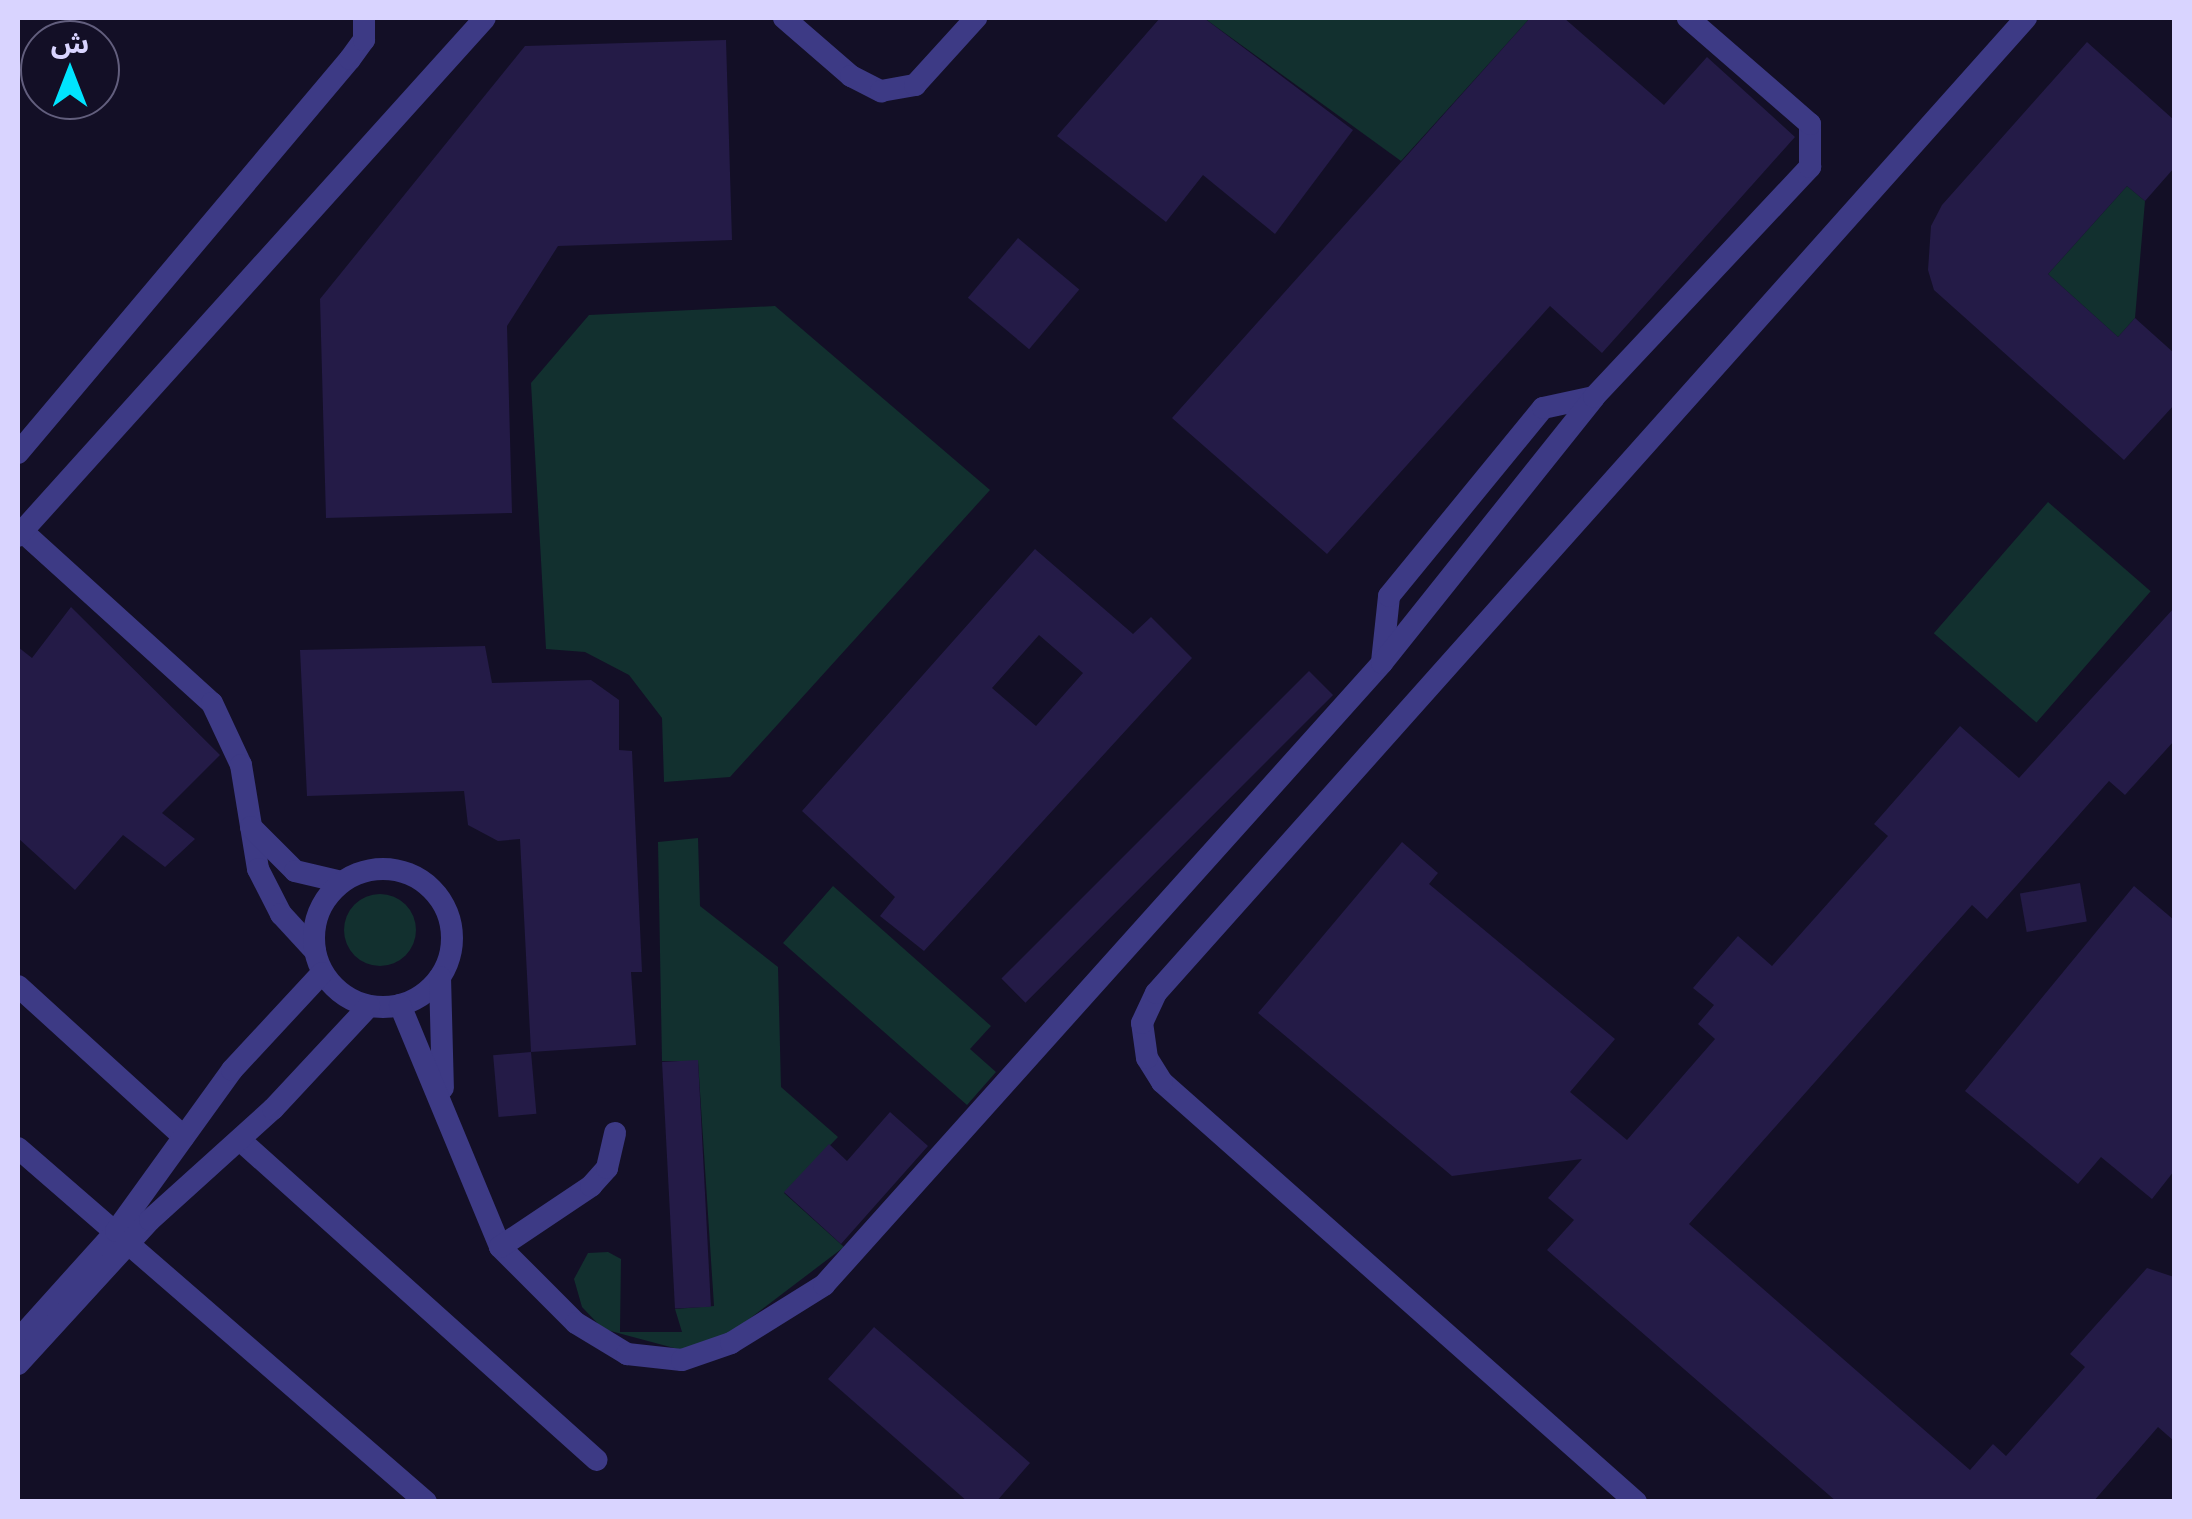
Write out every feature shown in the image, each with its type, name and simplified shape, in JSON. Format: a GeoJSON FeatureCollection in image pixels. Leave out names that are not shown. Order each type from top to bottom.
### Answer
{"type":"FeatureCollection","features":[{"type":"Feature","properties":{"kind":"lane"},"geometry":{"type":"LineString","coordinates":[[18,453],[350,59],[364,40],[364,18]]}},
{"type":"Feature","properties":{"kind":"lane"},"geometry":{"type":"LineString","coordinates":[[440,977],[400,1006],[369,1006],[351,1000],[268,892],[246,820],[238,754],[212,703],[20,533],[485,18]]}},
{"type":"Feature","properties":{"kind":"lane"},"geometry":{"type":"LineString","coordinates":[[784,18],[850,76],[881,91],[916,85],[976,18]]}},
{"type":"Feature","properties":{"kind":"lane"},"geometry":{"type":"LineString","coordinates":[[400,1006],[500,1246],[551,1304],[627,1354],[682,1360],[731,1343],[824,1285],[1382,662],[1594,397],[1810,167],[1815,150],[1810,124],[1688,18]]}},
{"type":"Feature","properties":{"kind":"lane"},"geometry":{"type":"LineString","coordinates":[[1636,1502],[1162,1082],[1147,1058],[1142,1022],[1156,993],[2026,18]]}},
{"type":"Feature","properties":{"kind":"lane"},"geometry":{"type":"LineString","coordinates":[[1382,662],[1388,596],[1543,408],[1594,397]]}},
{"type":"Feature","properties":{"kind":"lane"},"geometry":{"type":"LineString","coordinates":[[246,820],[259,841],[295,871],[342,882]]}},
{"type":"Feature","properties":{"kind":"lane"},"geometry":{"type":"LineString","coordinates":[[18,1364],[122,1237],[184,1137],[319,962],[320,908],[342,882],[373,869],[396,870],[435,892],[452,934],[440,977],[443,1102]]}},
{"type":"Feature","properties":{"kind":"lane"},"geometry":{"type":"LineString","coordinates":[[18,986],[184,1137]]}},
{"type":"Feature","properties":{"kind":"lane"},"geometry":{"type":"LineString","coordinates":[[18,1340],[122,1237],[240,1140],[369,1006]]}},
{"type":"Feature","properties":{"kind":"lane"},"geometry":{"type":"LineString","coordinates":[[500,1246],[590,1186],[607,1168],[615,1133]]}},
{"type":"Feature","properties":{"kind":"lane"},"geometry":{"type":"LineString","coordinates":[[240,1140],[598,1460]]}},
{"type":"Feature","properties":{"kind":"lane"},"geometry":{"type":"LineString","coordinates":[[18,1148],[426,1502]]}},
{"type":"Feature","properties":{"kind":"green space"},"geometry":{"type":"Polygon","coordinates":[[[1204,18],[1530,18],[1401,161],[1204,18]]]}},
{"type":"Feature","properties":{"kind":"green space"},"geometry":{"type":"Polygon","coordinates":[[[2127,186],[2145,201],[2135,318],[2118,337],[2048,274],[2127,186]]]}},
{"type":"Feature","properties":{"kind":"green space"},"geometry":{"type":"Polygon","coordinates":[[[775,306],[990,490],[730,777],[664,782],[662,718],[629,675],[585,652],[546,649],[531,383],[589,315],[775,306]]]}},
{"type":"Feature","properties":{"kind":"green space"},"geometry":{"type":"Polygon","coordinates":[[[2048,502],[2151,591],[2036,723],[1934,633],[2048,502]]]}},
{"type":"Feature","properties":{"kind":"green space"},"geometry":{"type":"Polygon","coordinates":[[[698,838],[700,906],[778,967],[781,1087],[838,1137],[784,1193],[844,1247],[728,1335],[689,1352],[603,1329],[582,1307],[574,1279],[588,1253],[608,1252],[621,1259],[620,1332],[682,1332],[675,1309],[714,1306],[698,1061],[662,1061],[658,842],[698,838]]]}},
{"type":"Feature","properties":{"kind":"green space"},"geometry":{"type":"Polygon","coordinates":[[[833,886],[991,1026],[970,1049],[996,1072],[967,1105],[783,943],[833,886]]]}},
{"type":"Feature","properties":{"kind":"green space"},"geometry":{"type":"Polygon","coordinates":[[[380,894],[406,904],[416,930],[406,956],[380,966],[354,956],[344,930],[354,904],[380,894]]]}},
{"type":"Feature","properties":{"kind":"building"},"geometry":{"type":"Polygon","coordinates":[[[1160,18],[1204,18],[1353,130],[1275,234],[1203,175],[1166,222],[1057,136],[1160,18]]]}},
{"type":"Feature","properties":{"kind":"building"},"geometry":{"type":"Polygon","coordinates":[[[1530,18],[1564,18],[1664,105],[1707,57],[1795,137],[1602,353],[1550,306],[1327,554],[1172,418],[1530,18]]]}},
{"type":"Feature","properties":{"kind":"building"},"geometry":{"type":"Polygon","coordinates":[[[726,40],[732,240],[558,246],[507,326],[512,513],[326,518],[320,299],[525,46],[726,40]]]}},
{"type":"Feature","properties":{"kind":"building"},"geometry":{"type":"Polygon","coordinates":[[[2087,42],[2174,120],[2174,168],[2145,201],[2127,186],[2048,274],[2118,337],[2135,318],[2174,353],[2174,405],[2124,460],[1934,290],[1928,270],[1931,226],[1942,205],[2087,42]]]}},
{"type":"Feature","properties":{"kind":"building"},"geometry":{"type":"Polygon","coordinates":[[[1018,238],[1079,289],[1029,349],[968,298],[1018,238]]]}},
{"type":"Feature","properties":{"kind":"building"},"geometry":{"type":"Polygon","coordinates":[[[1035,549],[1133,634],[1151,617],[1192,658],[924,951],[880,916],[895,897],[802,811],[1035,549]],[[1039,635],[992,688],[1036,726],[1083,673],[1039,635]]]}},
{"type":"Feature","properties":{"kind":"building"},"geometry":{"type":"Polygon","coordinates":[[[71,607],[220,755],[162,813],[195,839],[165,867],[123,835],[75,890],[18,838],[18,647],[32,658],[71,607]]]}},
{"type":"Feature","properties":{"kind":"building"},"geometry":{"type":"Polygon","coordinates":[[[2174,608],[2174,741],[2125,795],[2109,781],[1987,919],[1972,905],[1689,1224],[1970,1470],[1993,1444],[2006,1456],[2085,1367],[2070,1354],[2147,1268],[2174,1277],[2174,1441],[2158,1427],[2093,1502],[1837,1502],[1547,1250],[1574,1220],[1548,1198],[1582,1159],[1452,1176],[1258,1013],[1402,842],[1438,873],[1429,884],[1615,1039],[1570,1092],[1627,1140],[1715,1039],[1698,1024],[1714,1005],[1693,988],[1738,936],[1772,966],[1888,836],[1874,824],[1960,726],[2019,778],[2174,608]]]}},
{"type":"Feature","properties":{"kind":"building"},"geometry":{"type":"Polygon","coordinates":[[[485,646],[492,683],[591,680],[619,700],[619,750],[632,751],[642,972],[631,972],[636,1045],[531,1052],[520,839],[498,841],[468,825],[464,791],[307,796],[300,650],[485,646]]]}},
{"type":"Feature","properties":{"kind":"building"},"geometry":{"type":"Polygon","coordinates":[[[1309,671],[1333,695],[1025,1003],[1001,979],[1309,671]]]}},
{"type":"Feature","properties":{"kind":"building"},"geometry":{"type":"Polygon","coordinates":[[[2080,883],[2087,921],[2027,932],[2020,894],[2080,883]]]}},
{"type":"Feature","properties":{"kind":"building"},"geometry":{"type":"Polygon","coordinates":[[[2134,886],[2174,920],[2174,1171],[2152,1199],[2101,1157],[2078,1184],[1965,1091],[2134,886]]]}},
{"type":"Feature","properties":{"kind":"building"},"geometry":{"type":"Polygon","coordinates":[[[531,1052],[536,1114],[499,1117],[493,1055],[531,1052]]]}},
{"type":"Feature","properties":{"kind":"building"},"geometry":{"type":"Polygon","coordinates":[[[698,1060],[711,1307],[675,1309],[662,1062],[698,1060]]]}},
{"type":"Feature","properties":{"kind":"building"},"geometry":{"type":"Polygon","coordinates":[[[890,1112],[928,1146],[841,1244],[784,1192],[829,1144],[847,1161],[890,1112]]]}},
{"type":"Feature","properties":{"kind":"building"},"geometry":{"type":"Polygon","coordinates":[[[874,1327],[1030,1463],[996,1502],[968,1502],[828,1379],[874,1327]]]}}]}
